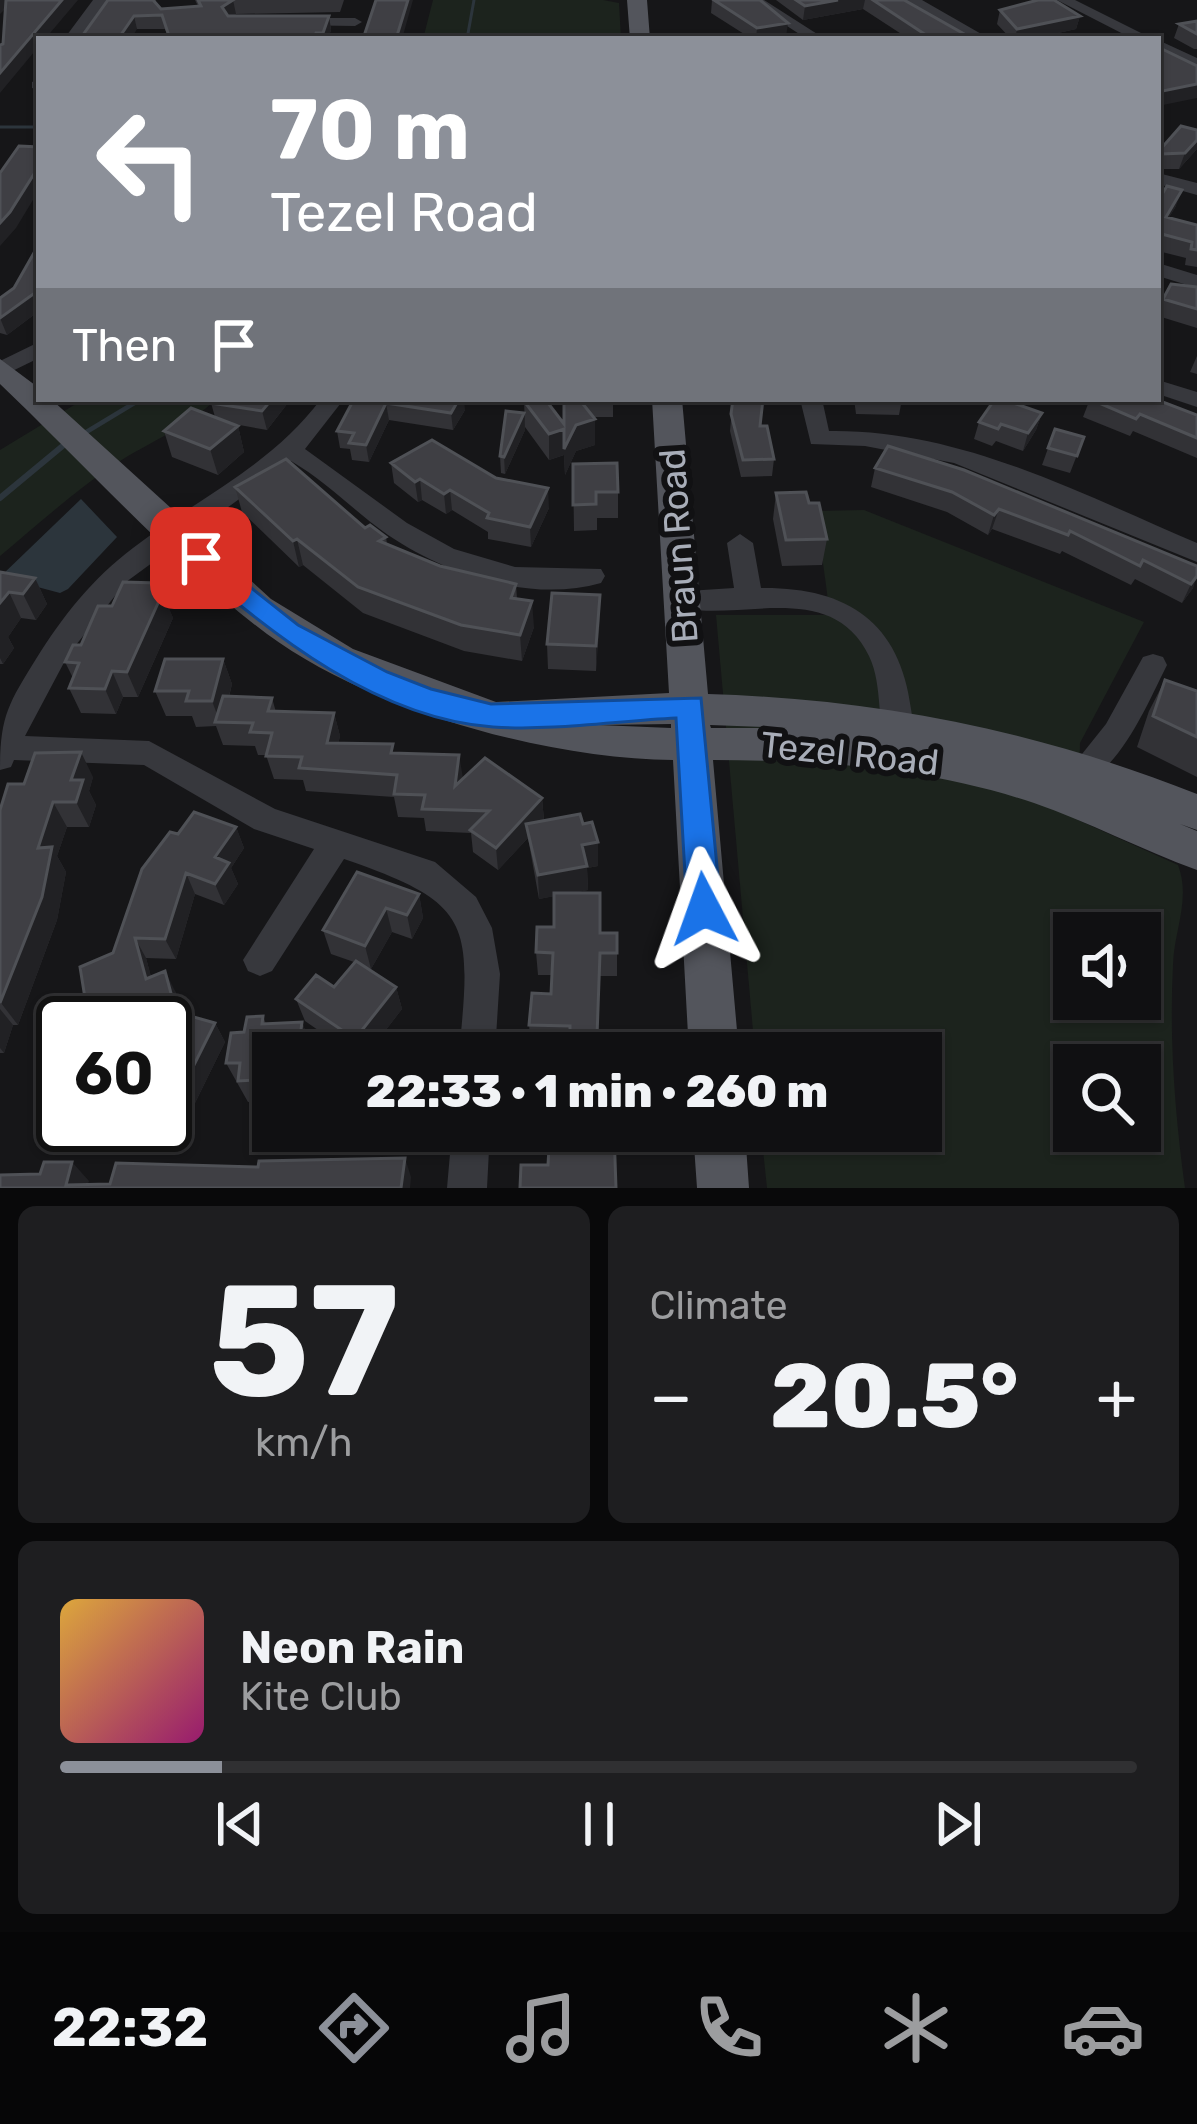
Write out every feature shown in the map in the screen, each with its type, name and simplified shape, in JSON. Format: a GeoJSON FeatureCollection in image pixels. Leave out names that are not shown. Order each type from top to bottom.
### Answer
{"type":"FeatureCollection","features":[{"type":"Feature","properties":{"kind":"main road"},"geometry":{"type":"LineString","coordinates":[[637,0],[640,36]]}},
{"type":"Feature","properties":{"kind":"main road","name":"Tezel Road"},"geometry":{"type":"LineString","coordinates":[[0,369],[36,402]]}},
{"type":"Feature","properties":{"kind":"main road","name":"Tezel Road"},"geometry":{"type":"LineString","coordinates":[[37,402],[257,608],[331,658],[428,699],[491,716],[522,731],[578,739],[691,724],[800,743],[901,737],[1085,769],[1197,812]]}},
{"type":"Feature","properties":{"kind":"main road","name":"Braun Road"},"geometry":{"type":"LineString","coordinates":[[667,402],[712,1032]]}},
{"type":"Feature","properties":{"kind":"main road","name":"Tezel Road"},"geometry":{"type":"LineString","coordinates":[[901,737],[1197,851]]}},
{"type":"Feature","properties":{"kind":"main road"},"geometry":{"type":"LineString","coordinates":[[720,1152],[723,1188]]}},
{"type":"Feature","properties":{"kind":"street"},"geometry":{"type":"LineString","coordinates":[[74,36],[100,0]]}},
{"type":"Feature","properties":{"kind":"street"},"geometry":{"type":"LineString","coordinates":[[350,36],[363,0]]}},
{"type":"Feature","properties":{"kind":"street"},"geometry":{"type":"LineString","coordinates":[[754,0],[813,36]]}},
{"type":"Feature","properties":{"kind":"street"},"geometry":{"type":"LineString","coordinates":[[911,0],[977,36]]}},
{"type":"Feature","properties":{"kind":"street"},"geometry":{"type":"LineString","coordinates":[[1064,0],[1139,36]]}},
{"type":"Feature","properties":{"kind":"street"},"geometry":{"type":"LineString","coordinates":[[284,22],[355,22]]}},
{"type":"Feature","properties":{"kind":"street"},"geometry":{"type":"LineString","coordinates":[[1161,46],[1197,64]]}},
{"type":"Feature","properties":{"kind":"street"},"geometry":{"type":"LineString","coordinates":[[1161,179],[1197,189]]}},
{"type":"Feature","properties":{"kind":"street"},"geometry":{"type":"LineString","coordinates":[[1161,270],[1197,282]]}},
{"type":"Feature","properties":{"kind":"street"},"geometry":{"type":"LineString","coordinates":[[0,369],[36,351]]}},
{"type":"Feature","properties":{"kind":"street"},"geometry":{"type":"LineString","coordinates":[[1161,387],[1197,400]]}},
{"type":"Feature","properties":{"kind":"street"},"geometry":{"type":"LineString","coordinates":[[331,402],[293,452],[121,571],[42,670],[2,752],[149,753],[265,819],[422,872],[446,886],[467,908],[480,937],[484,972],[479,1032]]}},
{"type":"Feature","properties":{"kind":"street"},"geometry":{"type":"LineString","coordinates":[[812,402],[819,439],[870,435],[919,443],[1197,553]]}},
{"type":"Feature","properties":{"kind":"street"},"geometry":{"type":"LineString","coordinates":[[293,452],[316,463],[398,529],[450,558],[538,582],[592,576]]}},
{"type":"Feature","properties":{"kind":"street"},"geometry":{"type":"LineString","coordinates":[[740,543],[749,598]]}},
{"type":"Feature","properties":{"kind":"street"},"geometry":{"type":"LineString","coordinates":[[682,599],[811,598],[854,614],[873,636],[901,737]]}},
{"type":"Feature","properties":{"kind":"street"},"geometry":{"type":"LineString","coordinates":[[1085,769],[1117,732],[1153,665]]}},
{"type":"Feature","properties":{"kind":"street"},"geometry":{"type":"LineString","coordinates":[[260,960],[335,845]]}},
{"type":"Feature","properties":{"kind":"street"},"geometry":{"type":"LineString","coordinates":[[467,1188],[470,1152]]}},
{"type":"Feature","properties":{"kind":"shaded area"},"geometry":{"type":"Polygon","coordinates":[[[433,0],[619,3],[621,36],[424,36],[433,0]]]}},
{"type":"Feature","properties":{"kind":"shaded area"},"geometry":{"type":"Polygon","coordinates":[[[79,402],[212,402],[94,479],[0,556],[0,450],[79,402]]]}},
{"type":"Feature","properties":{"kind":"shaded area"},"geometry":{"type":"Polygon","coordinates":[[[81,499],[117,537],[68,589],[60,593],[0,577],[81,499]]]}},
{"type":"Feature","properties":{"kind":"shaded area"},"geometry":{"type":"Polygon","coordinates":[[[864,510],[1144,622],[1080,743],[1078,820],[1178,865],[1182,878],[1172,1020],[1185,1188],[767,1188],[763,1152],[942,1152],[942,1032],[753,1032],[716,615],[830,615],[816,511],[864,510]]]}},
{"type":"Feature","properties":{"kind":"building"},"geometry":{"type":"Polygon","coordinates":[[[6,0],[62,0],[0,73],[0,45],[6,0]]]}},
{"type":"Feature","properties":{"kind":"building"},"geometry":{"type":"Polygon","coordinates":[[[108,0],[153,0],[161,9],[201,6],[198,0],[233,0],[222,7],[228,16],[329,16],[323,33],[315,36],[169,36],[162,15],[134,16],[120,36],[82,36],[108,0]]]}},
{"type":"Feature","properties":{"kind":"building"},"geometry":{"type":"Polygon","coordinates":[[[376,0],[408,0],[397,36],[364,36],[376,0]]]}},
{"type":"Feature","properties":{"kind":"building"},"geometry":{"type":"Polygon","coordinates":[[[714,0],[760,0],[788,23],[757,28],[714,0]]]}},
{"type":"Feature","properties":{"kind":"building"},"geometry":{"type":"Polygon","coordinates":[[[796,0],[838,0],[805,6],[796,0]]]}},
{"type":"Feature","properties":{"kind":"building"},"geometry":{"type":"Polygon","coordinates":[[[873,0],[904,0],[968,36],[927,36],[873,0]]]}},
{"type":"Feature","properties":{"kind":"building"},"geometry":{"type":"Polygon","coordinates":[[[1054,0],[1080,16],[1017,29],[1000,10],[1054,0]]]}},
{"type":"Feature","properties":{"kind":"building"},"geometry":{"type":"Polygon","coordinates":[[[1197,21],[1197,34],[1179,24],[1197,21]]]}},
{"type":"Feature","properties":{"kind":"building"},"geometry":{"type":"Polygon","coordinates":[[[1161,48],[1197,66],[1197,84],[1161,91],[1161,48]]]}},
{"type":"Feature","properties":{"kind":"building"},"geometry":{"type":"Polygon","coordinates":[[[1181,126],[1197,130],[1197,140],[1185,153],[1161,154],[1181,126]]]}},
{"type":"Feature","properties":{"kind":"building"},"geometry":{"type":"Polygon","coordinates":[[[19,146],[36,147],[36,171],[0,223],[0,173],[19,146]]]}},
{"type":"Feature","properties":{"kind":"building"},"geometry":{"type":"Polygon","coordinates":[[[1167,186],[1182,190],[1166,217],[1197,225],[1197,250],[1191,249],[1192,242],[1161,234],[1161,196],[1167,186]]]}},
{"type":"Feature","properties":{"kind":"building"},"geometry":{"type":"Polygon","coordinates":[[[36,249],[36,292],[0,318],[0,298],[14,288],[36,249]]]}},
{"type":"Feature","properties":{"kind":"building"},"geometry":{"type":"Polygon","coordinates":[[[1171,284],[1197,287],[1197,309],[1163,299],[1171,284]]]}},
{"type":"Feature","properties":{"kind":"building"},"geometry":{"type":"Polygon","coordinates":[[[1161,401],[1197,415],[1197,438],[1140,414],[1136,419],[1097,402],[1161,401]]]}},
{"type":"Feature","properties":{"kind":"building"},"geometry":{"type":"Polygon","coordinates":[[[212,402],[270,402],[262,411],[212,402]]]}},
{"type":"Feature","properties":{"kind":"building"},"geometry":{"type":"Polygon","coordinates":[[[352,402],[457,402],[451,413],[386,403],[366,445],[349,443],[354,433],[337,431],[352,402]]]}},
{"type":"Feature","properties":{"kind":"building"},"geometry":{"type":"Polygon","coordinates":[[[525,402],[547,402],[564,424],[564,402],[581,402],[595,419],[576,425],[564,449],[564,429],[549,434],[525,402]]]}},
{"type":"Feature","properties":{"kind":"building"},"geometry":{"type":"Polygon","coordinates":[[[733,402],[763,402],[760,426],[767,426],[774,459],[743,460],[731,414],[733,402]]]}},
{"type":"Feature","properties":{"kind":"building"},"geometry":{"type":"Polygon","coordinates":[[[993,402],[1011,402],[1042,413],[1028,433],[979,422],[993,402]]]}},
{"type":"Feature","properties":{"kind":"building"},"geometry":{"type":"Polygon","coordinates":[[[191,408],[238,426],[210,449],[164,431],[191,408]]]}},
{"type":"Feature","properties":{"kind":"building"},"geometry":{"type":"Polygon","coordinates":[[[506,411],[524,413],[504,457],[500,456],[506,411]]]}},
{"type":"Feature","properties":{"kind":"building"},"geometry":{"type":"Polygon","coordinates":[[[1055,429],[1084,437],[1077,456],[1048,448],[1055,429]]]}},
{"type":"Feature","properties":{"kind":"building"},"geometry":{"type":"Polygon","coordinates":[[[432,440],[496,478],[548,488],[530,527],[487,518],[489,513],[450,490],[444,494],[420,479],[415,482],[391,463],[432,440]]]}},
{"type":"Feature","properties":{"kind":"building"},"geometry":{"type":"Polygon","coordinates":[[[888,446],[964,470],[1197,566],[1197,576],[1191,584],[1143,560],[1140,566],[1070,531],[1068,535],[999,509],[994,515],[952,492],[875,468],[888,446]]]}},
{"type":"Feature","properties":{"kind":"building"},"geometry":{"type":"Polygon","coordinates":[[[286,459],[365,528],[370,525],[386,537],[379,541],[440,566],[516,584],[511,598],[532,601],[520,635],[461,625],[358,587],[297,539],[293,541],[235,487],[286,459]]]}},
{"type":"Feature","properties":{"kind":"building"},"geometry":{"type":"Polygon","coordinates":[[[617,463],[618,492],[596,492],[596,504],[573,505],[573,464],[617,463]]]}},
{"type":"Feature","properties":{"kind":"building"},"geometry":{"type":"Polygon","coordinates":[[[806,492],[809,503],[819,503],[827,539],[786,540],[776,493],[806,492]]]}},
{"type":"Feature","properties":{"kind":"building"},"geometry":{"type":"Polygon","coordinates":[[[0,572],[35,578],[23,594],[9,592],[0,603],[0,572]]]}},
{"type":"Feature","properties":{"kind":"building"},"geometry":{"type":"Polygon","coordinates":[[[123,582],[157,583],[154,591],[163,592],[127,672],[112,671],[105,689],[69,688],[79,663],[65,662],[73,645],[81,645],[98,606],[112,606],[123,582]]]}},
{"type":"Feature","properties":{"kind":"building"},"geometry":{"type":"Polygon","coordinates":[[[552,593],[600,595],[596,646],[547,644],[552,593]]]}},
{"type":"Feature","properties":{"kind":"building"},"geometry":{"type":"Polygon","coordinates":[[[165,659],[223,659],[212,701],[186,701],[189,691],[155,691],[165,659]]]}},
{"type":"Feature","properties":{"kind":"building"},"geometry":{"type":"Polygon","coordinates":[[[1165,680],[1197,691],[1197,737],[1153,716],[1165,680]]]}},
{"type":"Feature","properties":{"kind":"building"},"geometry":{"type":"Polygon","coordinates":[[[223,696],[272,698],[268,711],[334,713],[327,743],[393,744],[391,753],[459,755],[455,786],[485,758],[542,798],[496,848],[470,830],[489,811],[422,809],[425,795],[394,794],[397,775],[299,768],[302,757],[266,756],[272,733],[250,732],[253,723],[215,722],[223,696]]]}},
{"type":"Feature","properties":{"kind":"building"},"geometry":{"type":"Polygon","coordinates":[[[81,752],[71,780],[83,780],[76,802],[53,802],[38,848],[52,847],[42,897],[0,1003],[0,810],[8,784],[24,784],[35,753],[81,752]]]}},
{"type":"Feature","properties":{"kind":"building"},"geometry":{"type":"Polygon","coordinates":[[[194,812],[236,827],[215,857],[229,863],[215,884],[186,873],[165,939],[135,938],[146,979],[165,971],[172,996],[85,996],[80,967],[113,953],[142,869],[170,832],[178,834],[194,812]]]}},
{"type":"Feature","properties":{"kind":"building"},"geometry":{"type":"Polygon","coordinates":[[[580,814],[583,824],[592,822],[598,842],[582,845],[587,866],[538,875],[526,824],[580,814]]]}},
{"type":"Feature","properties":{"kind":"building"},"geometry":{"type":"Polygon","coordinates":[[[357,872],[419,894],[407,915],[386,908],[365,946],[323,930],[357,872]]]}},
{"type":"Feature","properties":{"kind":"building"},"geometry":{"type":"Polygon","coordinates":[[[554,893],[600,893],[600,933],[617,933],[617,953],[600,953],[597,1032],[529,1025],[532,993],[551,994],[553,953],[536,952],[537,927],[554,927],[554,893]]]}},
{"type":"Feature","properties":{"kind":"building"},"geometry":{"type":"Polygon","coordinates":[[[356,961],[396,987],[361,1032],[345,1032],[296,999],[316,975],[334,987],[356,961]]]}},
{"type":"Feature","properties":{"kind":"building"},"geometry":{"type":"Polygon","coordinates":[[[263,1016],[262,1024],[302,1022],[301,1032],[252,1032],[252,1080],[238,1081],[240,1063],[226,1063],[231,1033],[244,1032],[247,1017],[263,1016]]]}},
{"type":"Feature","properties":{"kind":"building"},"geometry":{"type":"Polygon","coordinates":[[[192,1017],[215,1023],[192,1069],[192,1017]]]}},
{"type":"Feature","properties":{"kind":"building"},"geometry":{"type":"Polygon","coordinates":[[[549,1152],[615,1152],[616,1188],[520,1188],[521,1165],[548,1165],[549,1152]]]}},
{"type":"Feature","properties":{"kind":"building"},"geometry":{"type":"Polygon","coordinates":[[[405,1158],[401,1188],[0,1188],[0,1175],[40,1174],[44,1162],[72,1162],[66,1185],[110,1184],[116,1163],[258,1167],[259,1161],[405,1158]]]}},
{"type":"Feature","properties":{"kind":"waterway"},"geometry":{"type":"LineString","coordinates":[[468,36],[474,0]]}},
{"type":"Feature","properties":{"kind":"waterway"},"geometry":{"type":"LineString","coordinates":[[0,127],[36,127]]}},
{"type":"Feature","properties":{"kind":"waterway"},"geometry":{"type":"LineString","coordinates":[[83,434],[136,402]]}},
{"type":"Feature","properties":{"kind":"waterway"},"geometry":{"type":"LineString","coordinates":[[61,447],[66,443]]}},
{"type":"Feature","properties":{"kind":"waterway"},"geometry":{"type":"LineString","coordinates":[[0,498],[65,444]]}},
{"type":"Feature","properties":{"kind":"route"},"geometry":{"type":"LineString","coordinates":[[201,558],[288,632],[376,680],[428,699],[491,716],[690,706],[704,909]]}}]}
